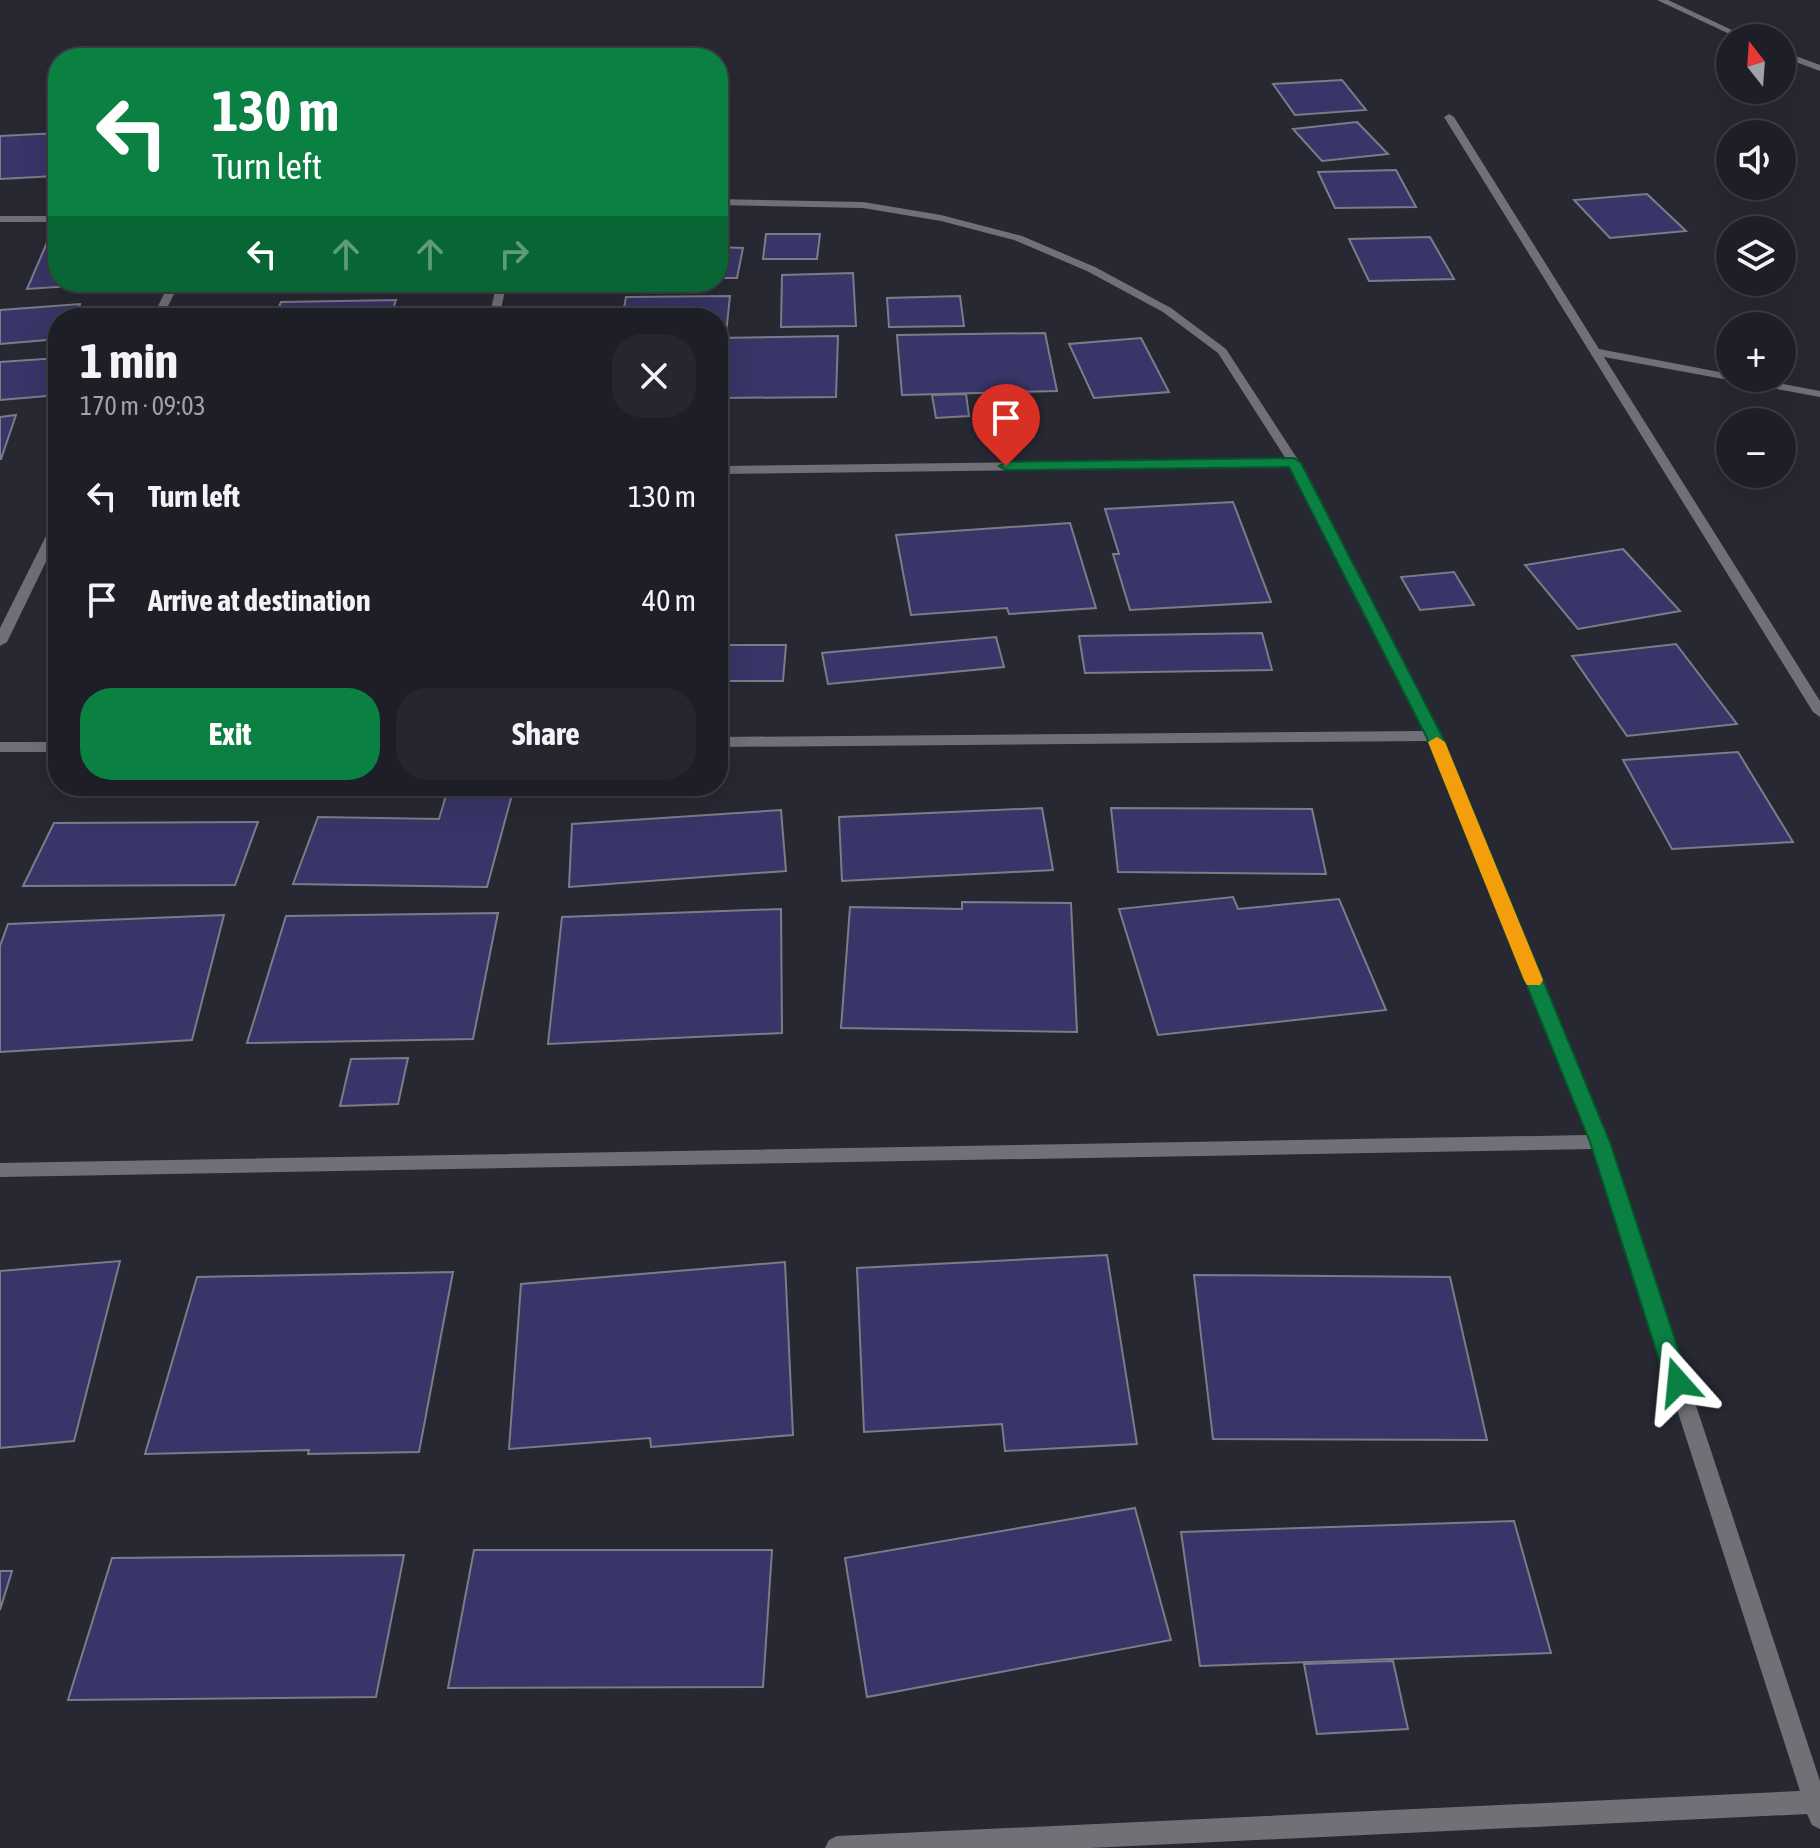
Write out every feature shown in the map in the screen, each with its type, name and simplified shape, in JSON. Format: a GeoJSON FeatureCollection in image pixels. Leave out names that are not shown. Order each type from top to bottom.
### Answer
{"type":"FeatureCollection","features":[{"type":"Feature","properties":{"kind":"street"},"geometry":{"type":"LineString","coordinates":[[1661,0],[1716,25]]}},
{"type":"Feature","properties":{"kind":"street"},"geometry":{"type":"LineString","coordinates":[[1796,59],[1820,68]]}},
{"type":"Feature","properties":{"kind":"street"},"geometry":{"type":"LineString","coordinates":[[1449,117],[1820,712]]}},
{"type":"Feature","properties":{"kind":"street"},"geometry":{"type":"LineString","coordinates":[[728,202],[863,205],[941,218],[1018,238],[1091,269],[1167,310],[1222,351],[1294,463],[1434,736],[1600,1142],[1817,1810],[837,1848]]}},
{"type":"Feature","properties":{"kind":"street"},"geometry":{"type":"LineString","coordinates":[[0,219],[48,219]]}},
{"type":"Feature","properties":{"kind":"street"},"geometry":{"type":"LineString","coordinates":[[1596,352],[1716,375]]}},
{"type":"Feature","properties":{"kind":"street"},"geometry":{"type":"LineString","coordinates":[[1796,390],[1820,394]]}},
{"type":"Feature","properties":{"kind":"street"},"geometry":{"type":"LineString","coordinates":[[728,470],[1294,463]]}},
{"type":"Feature","properties":{"kind":"street"},"geometry":{"type":"LineString","coordinates":[[0,642],[48,544]]}},
{"type":"Feature","properties":{"kind":"street"},"geometry":{"type":"LineString","coordinates":[[728,742],[1434,736]]}},
{"type":"Feature","properties":{"kind":"street"},"geometry":{"type":"LineString","coordinates":[[0,747],[48,747]]}},
{"type":"Feature","properties":{"kind":"street"},"geometry":{"type":"LineString","coordinates":[[0,1170],[1600,1142]]}},
{"type":"Feature","properties":{"kind":"building"},"geometry":{"type":"Polygon","coordinates":[[[1342,80],[1366,110],[1295,115],[1273,84],[1342,80]]]}},
{"type":"Feature","properties":{"kind":"building"},"geometry":{"type":"Polygon","coordinates":[[[1357,122],[1388,154],[1322,161],[1293,129],[1357,122]]]}},
{"type":"Feature","properties":{"kind":"building"},"geometry":{"type":"Polygon","coordinates":[[[48,134],[48,176],[0,179],[0,136],[48,134]]]}},
{"type":"Feature","properties":{"kind":"building"},"geometry":{"type":"Polygon","coordinates":[[[1396,170],[1416,207],[1335,208],[1318,172],[1396,170]]]}},
{"type":"Feature","properties":{"kind":"building"},"geometry":{"type":"Polygon","coordinates":[[[1647,194],[1686,231],[1610,238],[1574,200],[1647,194]]]}},
{"type":"Feature","properties":{"kind":"building"},"geometry":{"type":"Polygon","coordinates":[[[766,234],[820,234],[817,259],[763,259],[766,234]]]}},
{"type":"Feature","properties":{"kind":"building"},"geometry":{"type":"Polygon","coordinates":[[[1430,237],[1454,279],[1369,281],[1349,239],[1430,237]]]}},
{"type":"Feature","properties":{"kind":"building"},"geometry":{"type":"Polygon","coordinates":[[[48,240],[48,288],[27,289],[48,240]]]}},
{"type":"Feature","properties":{"kind":"building"},"geometry":{"type":"Polygon","coordinates":[[[728,247],[743,248],[737,278],[728,278],[728,247]]]}},
{"type":"Feature","properties":{"kind":"building"},"geometry":{"type":"Polygon","coordinates":[[[853,273],[856,326],[781,327],[782,275],[853,273]]]}},
{"type":"Feature","properties":{"kind":"building"},"geometry":{"type":"Polygon","coordinates":[[[730,296],[728,315],[728,308],[624,308],[626,297],[730,296]]]}},
{"type":"Feature","properties":{"kind":"building"},"geometry":{"type":"Polygon","coordinates":[[[960,296],[964,326],[889,327],[887,298],[960,296]]]}},
{"type":"Feature","properties":{"kind":"building"},"geometry":{"type":"Polygon","coordinates":[[[396,300],[393,308],[278,308],[281,302],[396,300]]]}},
{"type":"Feature","properties":{"kind":"building"},"geometry":{"type":"Polygon","coordinates":[[[80,304],[79,308],[48,308],[48,340],[0,344],[0,310],[80,304]]]}},
{"type":"Feature","properties":{"kind":"building"},"geometry":{"type":"Polygon","coordinates":[[[1045,333],[1057,391],[902,395],[897,335],[1045,333]]]}},
{"type":"Feature","properties":{"kind":"building"},"geometry":{"type":"Polygon","coordinates":[[[838,336],[836,397],[728,398],[728,338],[838,336]]]}},
{"type":"Feature","properties":{"kind":"building"},"geometry":{"type":"Polygon","coordinates":[[[1141,338],[1169,392],[1094,398],[1069,344],[1141,338]]]}},
{"type":"Feature","properties":{"kind":"building"},"geometry":{"type":"Polygon","coordinates":[[[48,359],[48,396],[0,400],[0,362],[48,359]]]}},
{"type":"Feature","properties":{"kind":"building"},"geometry":{"type":"Polygon","coordinates":[[[966,394],[969,416],[936,418],[932,395],[966,394]]]}},
{"type":"Feature","properties":{"kind":"building"},"geometry":{"type":"Polygon","coordinates":[[[16,415],[1,459],[0,459],[0,417],[16,415]]]}},
{"type":"Feature","properties":{"kind":"building"},"geometry":{"type":"Polygon","coordinates":[[[1233,502],[1271,602],[1130,610],[1113,554],[1119,554],[1105,509],[1233,502]]]}},
{"type":"Feature","properties":{"kind":"building"},"geometry":{"type":"Polygon","coordinates":[[[1070,523],[1096,608],[1009,614],[1007,608],[911,615],[896,535],[1070,523]]]}},
{"type":"Feature","properties":{"kind":"building"},"geometry":{"type":"Polygon","coordinates":[[[1623,549],[1680,611],[1578,629],[1525,565],[1623,549]]]}},
{"type":"Feature","properties":{"kind":"building"},"geometry":{"type":"Polygon","coordinates":[[[1454,572],[1474,605],[1420,610],[1401,577],[1454,572]]]}},
{"type":"Feature","properties":{"kind":"building"},"geometry":{"type":"Polygon","coordinates":[[[1262,633],[1272,670],[1085,673],[1079,636],[1262,633]]]}},
{"type":"Feature","properties":{"kind":"building"},"geometry":{"type":"Polygon","coordinates":[[[996,637],[1004,667],[828,684],[822,653],[996,637]]]}},
{"type":"Feature","properties":{"kind":"building"},"geometry":{"type":"Polygon","coordinates":[[[1676,644],[1737,724],[1627,736],[1572,656],[1676,644]]]}},
{"type":"Feature","properties":{"kind":"building"},"geometry":{"type":"Polygon","coordinates":[[[728,645],[786,645],[783,681],[728,681],[728,645]]]}},
{"type":"Feature","properties":{"kind":"building"},"geometry":{"type":"Polygon","coordinates":[[[1738,752],[1793,842],[1672,849],[1623,760],[1738,752]]]}},
{"type":"Feature","properties":{"kind":"building"},"geometry":{"type":"Polygon","coordinates":[[[446,796],[512,796],[487,887],[293,884],[318,817],[439,819],[446,796]]]}},
{"type":"Feature","properties":{"kind":"building"},"geometry":{"type":"Polygon","coordinates":[[[1042,808],[1053,870],[842,881],[839,817],[1042,808]]]}},
{"type":"Feature","properties":{"kind":"building"},"geometry":{"type":"Polygon","coordinates":[[[1111,808],[1312,809],[1326,874],[1118,872],[1111,808]]]}},
{"type":"Feature","properties":{"kind":"building"},"geometry":{"type":"Polygon","coordinates":[[[781,810],[786,871],[569,887],[572,824],[781,810]]]}},
{"type":"Feature","properties":{"kind":"building"},"geometry":{"type":"Polygon","coordinates":[[[258,822],[235,885],[23,886],[54,823],[258,822]]]}},
{"type":"Feature","properties":{"kind":"building"},"geometry":{"type":"Polygon","coordinates":[[[1233,897],[1238,909],[1339,899],[1386,1010],[1158,1035],[1119,909],[1233,897]]]}},
{"type":"Feature","properties":{"kind":"building"},"geometry":{"type":"Polygon","coordinates":[[[962,902],[1071,903],[1077,1032],[841,1028],[850,907],[962,909],[962,902]]]}},
{"type":"Feature","properties":{"kind":"building"},"geometry":{"type":"Polygon","coordinates":[[[781,909],[782,1033],[548,1044],[562,917],[781,909]]]}},
{"type":"Feature","properties":{"kind":"building"},"geometry":{"type":"Polygon","coordinates":[[[498,913],[473,1039],[247,1043],[286,916],[498,913]]]}},
{"type":"Feature","properties":{"kind":"building"},"geometry":{"type":"Polygon","coordinates":[[[224,915],[192,1040],[0,1052],[0,946],[8,924],[224,915]]]}},
{"type":"Feature","properties":{"kind":"building"},"geometry":{"type":"Polygon","coordinates":[[[408,1058],[398,1104],[340,1106],[351,1059],[408,1058]]]}},
{"type":"Feature","properties":{"kind":"building"},"geometry":{"type":"Polygon","coordinates":[[[1107,1255],[1137,1444],[1005,1451],[1002,1424],[864,1432],[857,1268],[1107,1255]]]}},
{"type":"Feature","properties":{"kind":"building"},"geometry":{"type":"Polygon","coordinates":[[[120,1261],[74,1441],[0,1448],[0,1271],[120,1261]]]}},
{"type":"Feature","properties":{"kind":"building"},"geometry":{"type":"Polygon","coordinates":[[[785,1262],[793,1435],[651,1447],[650,1438],[509,1449],[521,1284],[785,1262]]]}},
{"type":"Feature","properties":{"kind":"building"},"geometry":{"type":"Polygon","coordinates":[[[453,1272],[419,1452],[308,1454],[309,1450],[145,1454],[197,1277],[453,1272]]]}},
{"type":"Feature","properties":{"kind":"building"},"geometry":{"type":"Polygon","coordinates":[[[1194,1275],[1450,1277],[1487,1440],[1213,1439],[1194,1275]]]}},
{"type":"Feature","properties":{"kind":"building"},"geometry":{"type":"Polygon","coordinates":[[[1135,1508],[1171,1640],[867,1697],[845,1558],[1135,1508]]]}},
{"type":"Feature","properties":{"kind":"building"},"geometry":{"type":"Polygon","coordinates":[[[1514,1521],[1551,1653],[1200,1666],[1181,1532],[1514,1521]]]}},
{"type":"Feature","properties":{"kind":"building"},"geometry":{"type":"Polygon","coordinates":[[[474,1550],[772,1550],[763,1687],[448,1688],[474,1550]]]}},
{"type":"Feature","properties":{"kind":"building"},"geometry":{"type":"Polygon","coordinates":[[[404,1555],[376,1697],[68,1700],[112,1558],[404,1555]]]}},
{"type":"Feature","properties":{"kind":"building"},"geometry":{"type":"Polygon","coordinates":[[[0,1571],[12,1571],[0,1610],[0,1571]]]}},
{"type":"Feature","properties":{"kind":"building"},"geometry":{"type":"Polygon","coordinates":[[[1393,1661],[1408,1729],[1317,1734],[1304,1664],[1393,1661]]]}},
{"type":"Feature","properties":{"kind":"slow traffic"},"geometry":{"type":"LineString","coordinates":[[1437,742],[1534,980]]}},
{"type":"Feature","properties":{"kind":"route"},"geometry":{"type":"LineString","coordinates":[[1006,466],[1294,463],[1434,736],[1600,1142],[1678,1382]]}}]}
